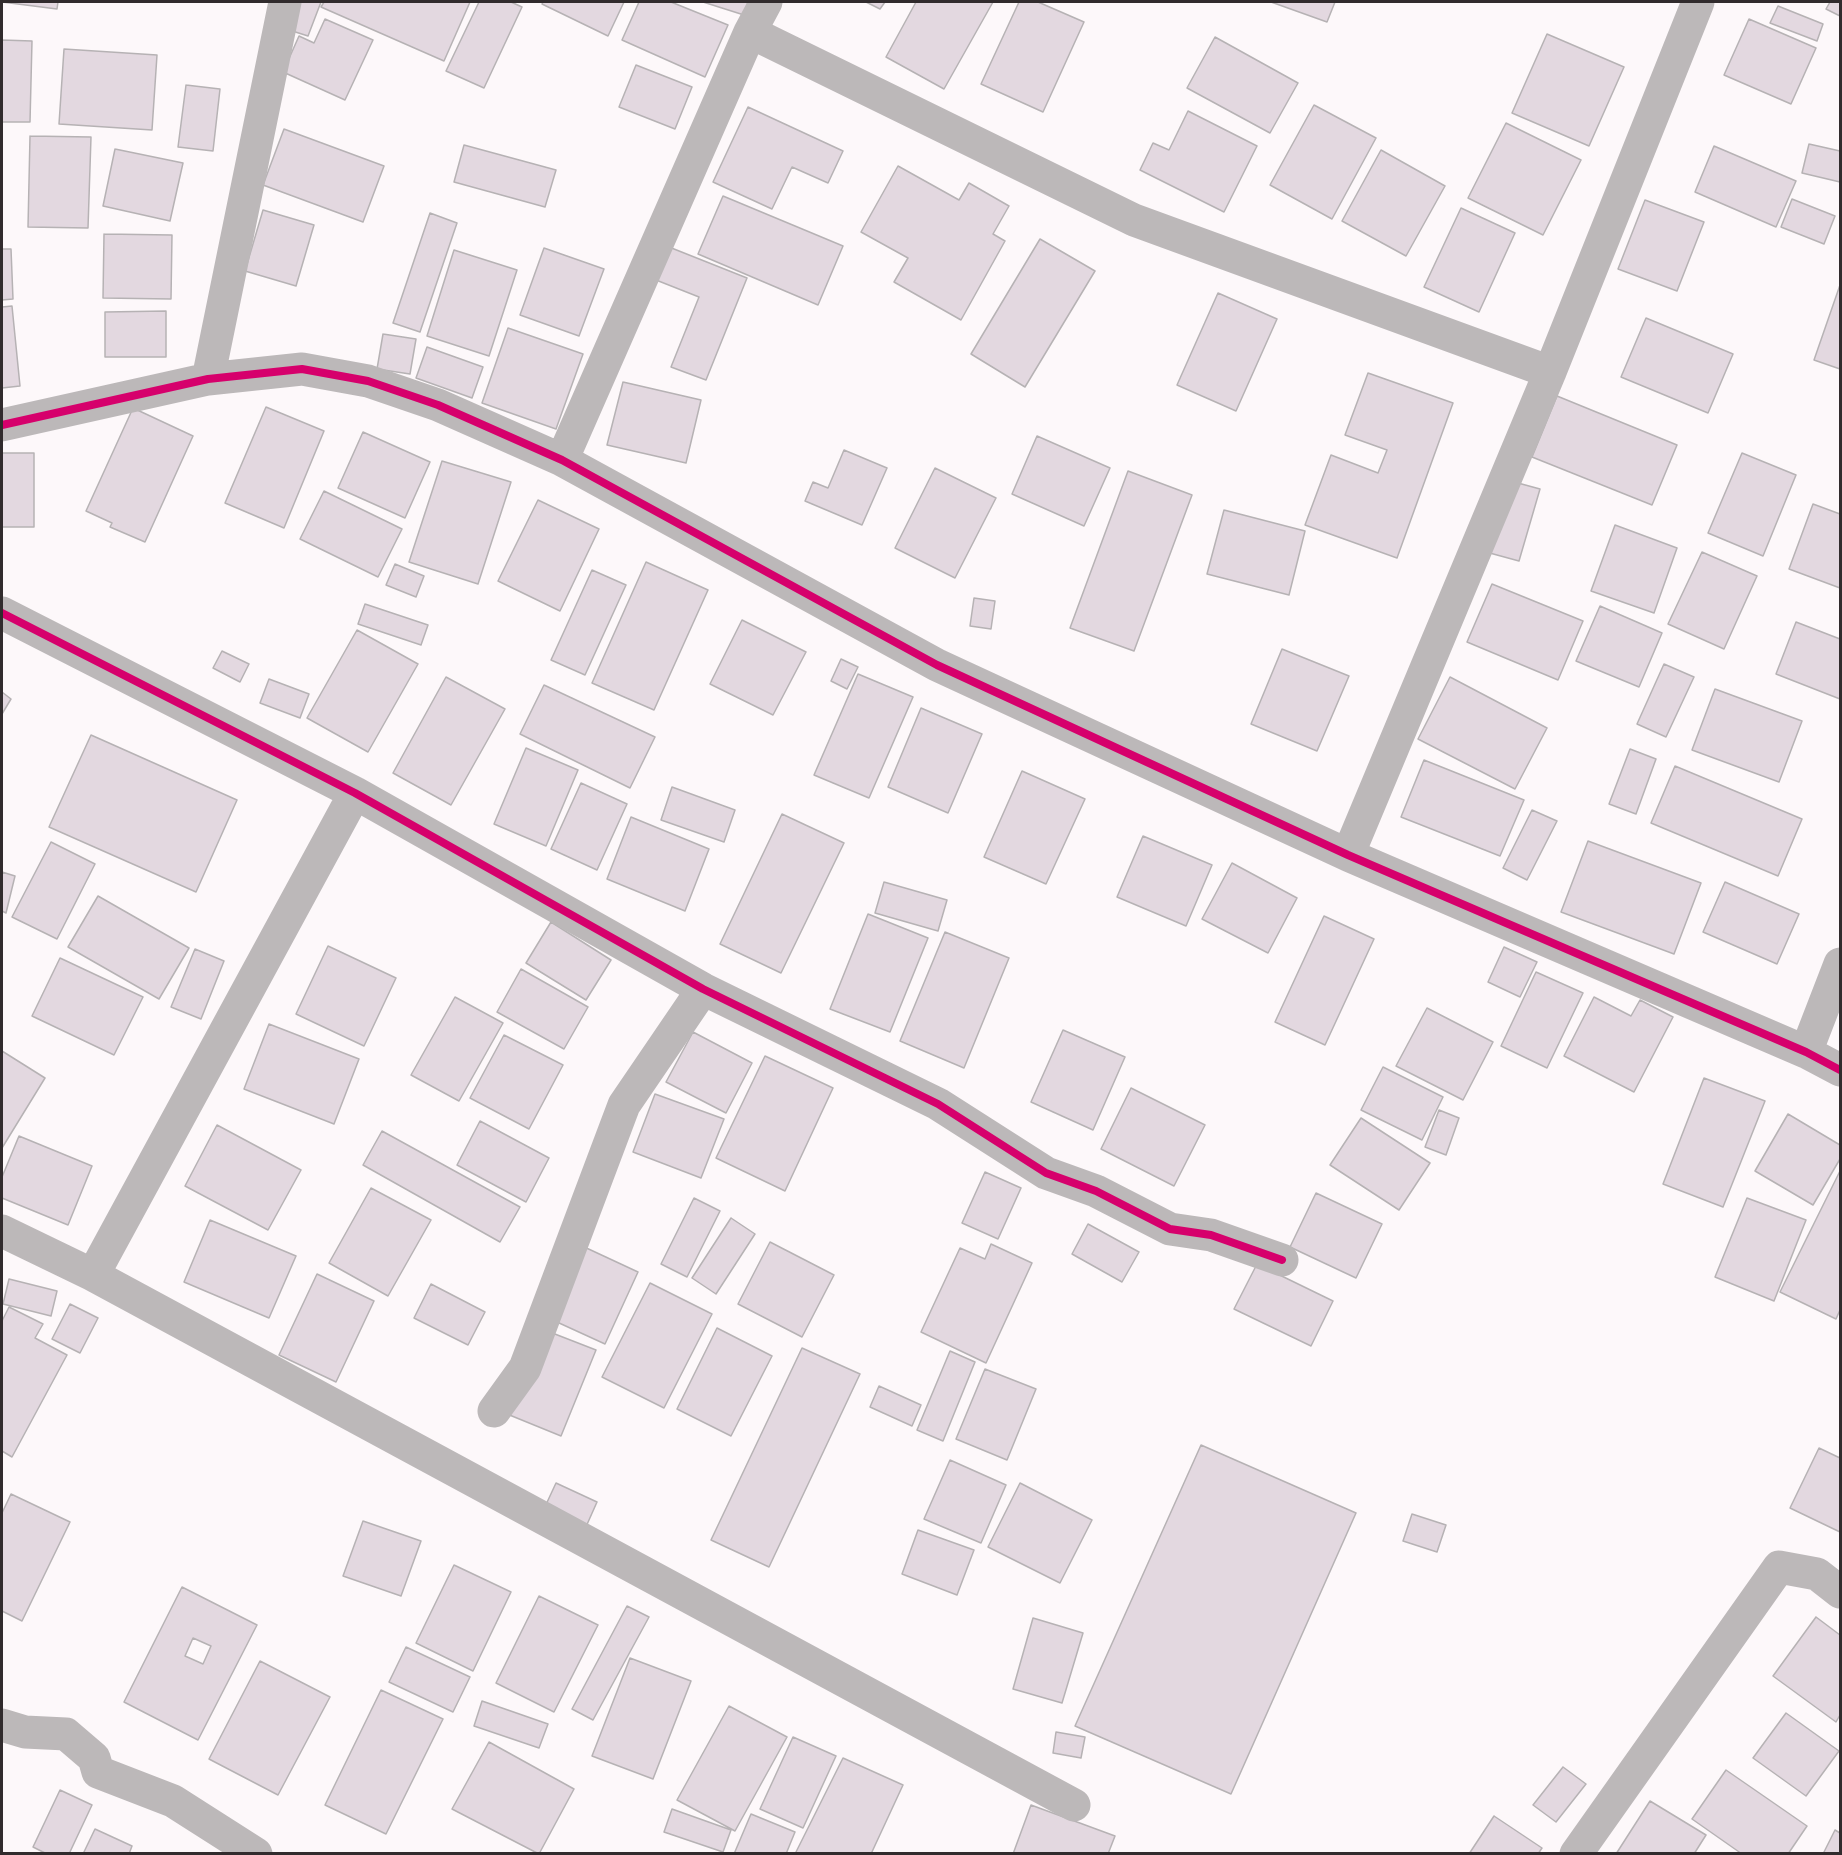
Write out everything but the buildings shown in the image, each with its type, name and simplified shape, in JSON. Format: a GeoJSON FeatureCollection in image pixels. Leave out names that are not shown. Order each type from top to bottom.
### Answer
{"type":"FeatureCollection","features":[{"type":"Feature","properties":{"kind":"street"},"geometry":{"type":"LineString","coordinates":[[208,379],[285,2]]}},
{"type":"Feature","properties":{"kind":"street"},"geometry":{"type":"LineString","coordinates":[[562,460],[750,32],[766,2]]}},
{"type":"Feature","properties":{"kind":"street"},"geometry":{"type":"LineString","coordinates":[[1348,855],[1550,372],[1698,2]]}},
{"type":"Feature","properties":{"kind":"street"},"geometry":{"type":"LineString","coordinates":[[750,32],[1134,220],[1550,372]]}},
{"type":"Feature","properties":{"kind":"street"},"geometry":{"type":"LineString","coordinates":[[2,425],[208,379],[302,369],[368,381],[438,405],[562,460],[937,664],[1348,855],[1806,1052],[1840,1071]]}},
{"type":"Feature","properties":{"kind":"street"},"geometry":{"type":"LineString","coordinates":[[2,613],[355,793],[703,990],[938,1104],[1046,1173],[1096,1191],[1170,1229],[1211,1235],[1282,1260]]}},
{"type":"Feature","properties":{"kind":"street"},"geometry":{"type":"LineString","coordinates":[[93,1275],[355,793]]}},
{"type":"Feature","properties":{"kind":"street"},"geometry":{"type":"LineString","coordinates":[[1806,1052],[1840,964]]}},
{"type":"Feature","properties":{"kind":"street"},"geometry":{"type":"LineString","coordinates":[[494,1411],[525,1368],[624,1105],[703,990]]}},
{"type":"Feature","properties":{"kind":"street"},"geometry":{"type":"LineString","coordinates":[[2,1231],[93,1275],[1074,1805]]}},
{"type":"Feature","properties":{"kind":"street"},"geometry":{"type":"LineString","coordinates":[[1578,1852],[1779,1567],[1817,1574],[1840,1592]]}},
{"type":"Feature","properties":{"kind":"street"},"geometry":{"type":"LineString","coordinates":[[2,1725],[25,1732],[66,1734],[94,1758],[98,1772],[173,1801],[256,1854]]}},
{"type":"Feature","properties":{"kind":"cycle path"},"geometry":{"type":"LineString","coordinates":[[2,425],[208,379],[302,369],[368,381],[438,405],[562,460],[937,665],[1348,855],[1806,1052],[1840,1070]]}},
{"type":"Feature","properties":{"kind":"cycle path"},"geometry":{"type":"LineString","coordinates":[[2,613],[355,793],[703,989],[938,1104],[1046,1173],[1096,1191],[1170,1229],[1211,1235],[1282,1260]]}}]}
